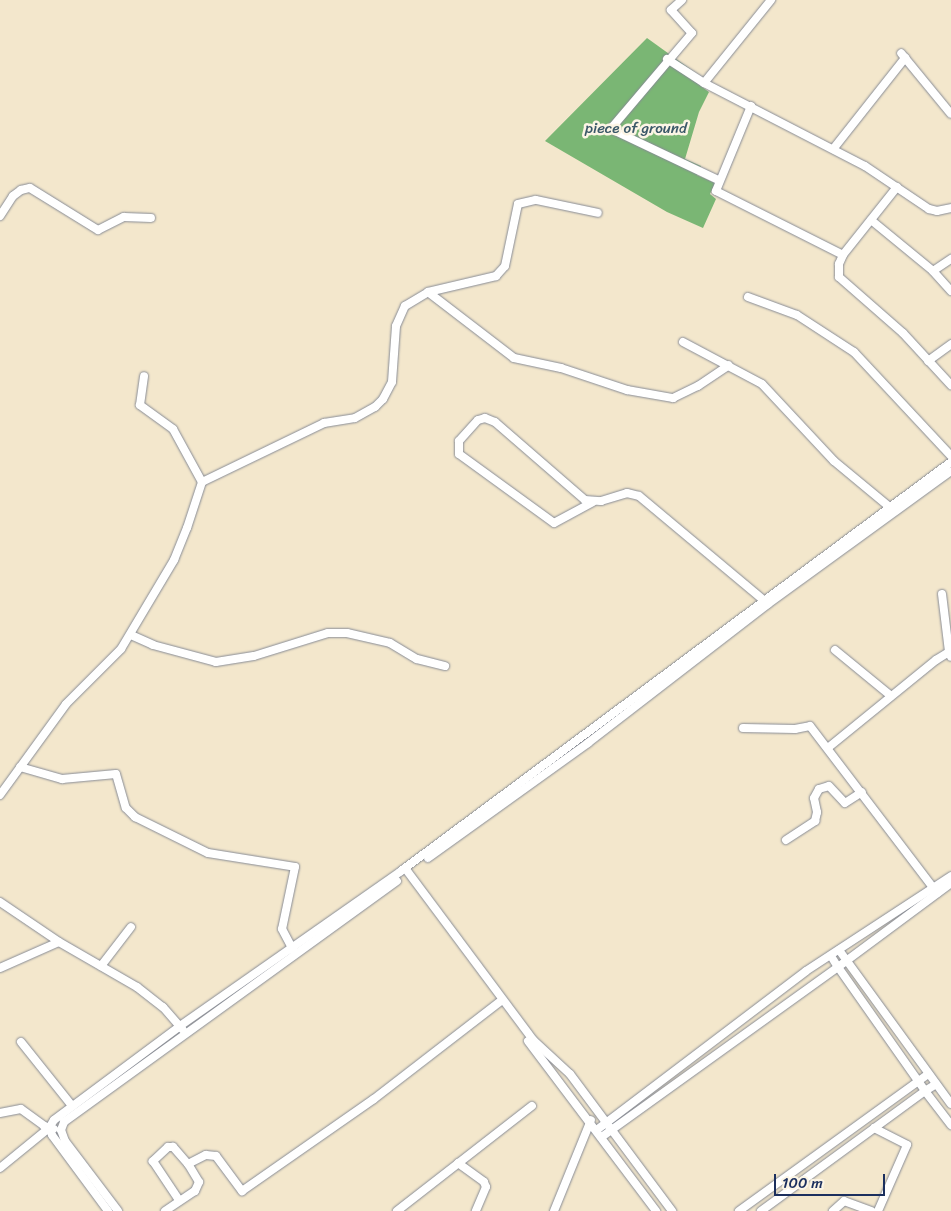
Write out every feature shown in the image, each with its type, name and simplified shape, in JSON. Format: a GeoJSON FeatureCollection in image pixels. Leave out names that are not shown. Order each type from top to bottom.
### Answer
{"type":"FeatureCollection","features":[{"type":"Feature","properties":{"kind":"street"},"geometry":{"type":"LineString","coordinates":[[682,0],[671,10],[692,33],[667,59],[614,129],[718,180]]}},
{"type":"Feature","properties":{"kind":"street"},"geometry":{"type":"LineString","coordinates":[[704,83],[771,0]]}},
{"type":"Feature","properties":{"kind":"street"},"geometry":{"type":"LineString","coordinates":[[834,148],[903,56],[951,114]]}},
{"type":"Feature","properties":{"kind":"street"},"geometry":{"type":"LineString","coordinates":[[667,59],[704,83],[834,148],[929,208],[937,211],[951,208]]}},
{"type":"Feature","properties":{"kind":"street"},"geometry":{"type":"LineString","coordinates":[[751,106],[718,180],[716,190],[843,255]]}},
{"type":"Feature","properties":{"kind":"street"},"geometry":{"type":"LineString","coordinates":[[897,187],[843,255],[838,264],[838,277],[903,333],[951,386]]}},
{"type":"Feature","properties":{"kind":"street"},"geometry":{"type":"LineString","coordinates":[[0,216],[14,196],[21,190],[30,188],[98,230],[124,217],[151,218]]}},
{"type":"Feature","properties":{"kind":"street"},"geometry":{"type":"LineString","coordinates":[[0,795],[66,704],[103,670],[131,635],[174,560],[202,482],[324,423],[356,418],[375,407],[383,399],[392,382],[396,326],[400,314],[412,300],[428,292],[496,276],[505,266],[516,207],[526,200],[598,213]]}},
{"type":"Feature","properties":{"kind":"street"},"geometry":{"type":"LineString","coordinates":[[871,220],[933,271],[951,291]]}},
{"type":"Feature","properties":{"kind":"street"},"geometry":{"type":"LineString","coordinates":[[933,271],[951,259]]}},
{"type":"Feature","properties":{"kind":"street"},"geometry":{"type":"LineString","coordinates":[[428,292],[514,358],[561,368],[626,390],[673,398],[698,386],[729,365]]}},
{"type":"Feature","properties":{"kind":"street"},"geometry":{"type":"LineString","coordinates":[[748,297],[797,315],[854,352],[951,456]]}},
{"type":"Feature","properties":{"kind":"street"},"geometry":{"type":"LineString","coordinates":[[684,342],[762,384],[834,461],[891,509]]}},
{"type":"Feature","properties":{"kind":"street"},"geometry":{"type":"LineString","coordinates":[[928,361],[951,344]]}},
{"type":"Feature","properties":{"kind":"street"},"geometry":{"type":"LineString","coordinates":[[144,376],[140,404],[180,439],[202,482]]}},
{"type":"Feature","properties":{"kind":"street"},"geometry":{"type":"LineString","coordinates":[[593,502],[571,491],[495,422],[478,420],[459,441],[459,454],[554,523],[593,502],[626,493],[639,496],[766,602]]}},
{"type":"Feature","properties":{"kind":"street"},"geometry":{"type":"LineString","coordinates":[[61,1130],[68,1118],[186,1034],[405,872],[891,509],[951,462]]}},
{"type":"Feature","properties":{"kind":"street"},"geometry":{"type":"LineString","coordinates":[[891,509],[951,471]]}},
{"type":"Feature","properties":{"kind":"street"},"geometry":{"type":"LineString","coordinates":[[829,747],[891,696],[950,655],[942,594]]}},
{"type":"Feature","properties":{"kind":"street"},"geometry":{"type":"LineString","coordinates":[[131,635],[154,645],[216,662],[254,656],[328,633],[347,634],[390,642],[417,659],[445,666]]}},
{"type":"Feature","properties":{"kind":"street"},"geometry":{"type":"LineString","coordinates":[[835,650],[891,696]]}},
{"type":"Feature","properties":{"kind":"street"},"geometry":{"type":"LineString","coordinates":[[744,728],[794,730],[810,726],[829,747],[936,891]]}},
{"type":"Feature","properties":{"kind":"street"},"geometry":{"type":"LineString","coordinates":[[20,767],[62,779],[116,774],[126,808],[134,817],[208,853],[295,867],[282,929],[294,953]]}},
{"type":"Feature","properties":{"kind":"street"},"geometry":{"type":"LineString","coordinates":[[786,840],[815,821],[817,812],[814,798],[819,789],[829,786],[845,803],[862,792]]}},
{"type":"Feature","properties":{"kind":"street"},"geometry":{"type":"LineString","coordinates":[[405,872],[500,1002],[591,1120],[656,1211]]}},
{"type":"Feature","properties":{"kind":"street"},"geometry":{"type":"LineString","coordinates":[[600,1133],[612,1130],[838,967],[936,891],[951,876]]}},
{"type":"Feature","properties":{"kind":"street"},"geometry":{"type":"LineString","coordinates":[[600,1133],[606,1123],[806,971],[831,956],[884,917],[951,883]]}},
{"type":"Feature","properties":{"kind":"street"},"geometry":{"type":"LineString","coordinates":[[0,902],[60,942],[152,998],[186,1034]]}},
{"type":"Feature","properties":{"kind":"street"},"geometry":{"type":"LineString","coordinates":[[101,966],[132,927]]}},
{"type":"Feature","properties":{"kind":"street"},"geometry":{"type":"LineString","coordinates":[[0,968],[60,942]]}},
{"type":"Feature","properties":{"kind":"street"},"geometry":{"type":"LineString","coordinates":[[839,950],[951,1104]]}},
{"type":"Feature","properties":{"kind":"street"},"geometry":{"type":"LineString","coordinates":[[0,1168],[49,1128],[54,1120],[180,1026],[294,953]]}},
{"type":"Feature","properties":{"kind":"street"},"geometry":{"type":"LineString","coordinates":[[831,956],[925,1091],[951,1125]]}},
{"type":"Feature","properties":{"kind":"street"},"geometry":{"type":"LineString","coordinates":[[500,1002],[542,1049],[570,1074],[672,1211]]}},
{"type":"Feature","properties":{"kind":"street"},"geometry":{"type":"LineString","coordinates":[[188,1164],[206,1155],[216,1156],[242,1191],[374,1099],[500,1002]]}},
{"type":"Feature","properties":{"kind":"street"},"geometry":{"type":"LineString","coordinates":[[21,1042],[72,1106]]}},
{"type":"Feature","properties":{"kind":"street"},"geometry":{"type":"LineString","coordinates":[[739,1211],[928,1074]]}},
{"type":"Feature","properties":{"kind":"street"},"geometry":{"type":"LineString","coordinates":[[761,1211],[936,1084]]}},
{"type":"Feature","properties":{"kind":"street"},"geometry":{"type":"LineString","coordinates":[[398,1211],[532,1106]]}},
{"type":"Feature","properties":{"kind":"street"},"geometry":{"type":"LineString","coordinates":[[0,1113],[21,1109],[49,1128],[111,1210]]}},
{"type":"Feature","properties":{"kind":"street"},"geometry":{"type":"LineString","coordinates":[[554,1211],[591,1120]]}},
{"type":"Feature","properties":{"kind":"street"},"geometry":{"type":"LineString","coordinates":[[49,1128],[61,1130]]}},
{"type":"Feature","properties":{"kind":"street"},"geometry":{"type":"LineString","coordinates":[[874,1128],[907,1144],[878,1211]]}},
{"type":"Feature","properties":{"kind":"street"},"geometry":{"type":"LineString","coordinates":[[61,1130],[65,1141],[111,1210]]}},
{"type":"Feature","properties":{"kind":"street"},"geometry":{"type":"LineString","coordinates":[[165,1211],[198,1186],[188,1164],[172,1146],[153,1159],[179,1200]]}},
{"type":"Feature","properties":{"kind":"street"},"geometry":{"type":"LineString","coordinates":[[458,1163],[484,1182],[486,1187],[476,1211]]}},
{"type":"Feature","properties":{"kind":"street"},"geometry":{"type":"LineString","coordinates":[[777,1200],[777,1211]]}},
{"type":"Feature","properties":{"kind":"street"},"geometry":{"type":"LineString","coordinates":[[833,1211],[836,1204],[844,1201],[871,1211]]}},
{"type":"Feature","properties":{"kind":"green space","name":"piece of ground"},"geometry":{"type":"Polygon","coordinates":[[[647,38],[697,74],[694,81],[709,92],[699,112],[685,159],[701,166],[697,175],[715,183],[710,194],[716,199],[703,228],[667,212],[545,141],[647,38]]]}}]}
